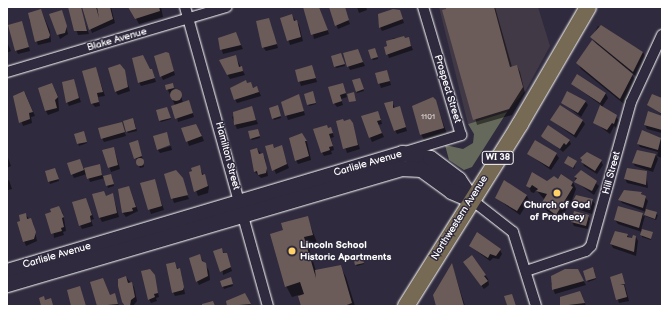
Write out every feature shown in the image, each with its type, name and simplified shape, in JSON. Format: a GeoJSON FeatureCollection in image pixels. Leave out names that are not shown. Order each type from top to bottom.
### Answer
{"type":"FeatureCollection","features":[{"type":"Feature","properties":{"kind":"main road","name":"Northwestern Avenue"},"geometry":{"type":"LineString","coordinates":[[406,306],[472,200],[588,7]]}},
{"type":"Feature","properties":{"kind":"street","name":"Hamilton Street"},"geometry":{"type":"LineString","coordinates":[[185,7],[268,306]]}},
{"type":"Feature","properties":{"kind":"street","name":"Blake Avenue"},"geometry":{"type":"LineString","coordinates":[[7,72],[227,7]]}},
{"type":"Feature","properties":{"kind":"street","name":"Prospect Street"},"geometry":{"type":"LineString","coordinates":[[402,153],[461,135],[423,7]]}},
{"type":"Feature","properties":{"kind":"street","name":"Hill Street"},"geometry":{"type":"LineString","coordinates":[[526,271],[586,251],[591,246],[631,102],[662,35]]}},
{"type":"Feature","properties":{"kind":"street","name":"Carlisle Avenue"},"geometry":{"type":"LineString","coordinates":[[240,209],[402,153],[430,158],[458,179],[472,200]]}},
{"type":"Feature","properties":{"kind":"street","name":"Carlisle Avenue"},"geometry":{"type":"LineString","coordinates":[[12,276],[240,209],[408,167],[421,169],[451,191],[472,200]]}},
{"type":"Feature","properties":{"kind":"street"},"geometry":{"type":"LineString","coordinates":[[472,200],[513,232],[536,306]]}},
{"type":"Feature","properties":{"kind":"shaded area"},"geometry":{"type":"Polygon","coordinates":[[[439,7],[538,7],[550,46],[526,90],[507,112],[468,124],[439,7]]]}},
{"type":"Feature","properties":{"kind":"green space"},"geometry":{"type":"Polygon","coordinates":[[[507,112],[472,167],[464,170],[449,160],[445,145],[463,149],[473,143],[474,134],[468,124],[507,112]]]}},
{"type":"Feature","properties":{"kind":"building"},"geometry":{"type":"Polygon","coordinates":[[[68,7],[81,7],[87,31],[74,31],[68,7]]]}},
{"type":"Feature","properties":{"kind":"building"},"geometry":{"type":"Polygon","coordinates":[[[82,7],[96,7],[99,18],[97,7],[110,7],[113,19],[89,30],[82,7]]]}},
{"type":"Feature","properties":{"kind":"building"},"geometry":{"type":"Polygon","coordinates":[[[128,7],[159,7],[160,11],[135,19],[128,7]]]}},
{"type":"Feature","properties":{"kind":"building"},"geometry":{"type":"Polygon","coordinates":[[[303,7],[319,7],[328,30],[311,35],[303,7]]]}},
{"type":"Feature","properties":{"kind":"building"},"geometry":{"type":"Polygon","coordinates":[[[329,7],[345,7],[349,20],[335,26],[329,7]]]}},
{"type":"Feature","properties":{"kind":"building"},"geometry":{"type":"Polygon","coordinates":[[[446,7],[494,7],[510,67],[517,65],[523,87],[509,109],[473,120],[442,10],[446,9],[446,7]]]}},
{"type":"Feature","properties":{"kind":"building"},"geometry":{"type":"Polygon","coordinates":[[[41,9],[50,35],[49,38],[35,42],[28,13],[41,9]]]}},
{"type":"Feature","properties":{"kind":"building"},"geometry":{"type":"Polygon","coordinates":[[[393,9],[400,10],[403,19],[379,28],[378,14],[393,9]]]}},
{"type":"Feature","properties":{"kind":"building"},"geometry":{"type":"Polygon","coordinates":[[[62,10],[67,26],[65,33],[57,35],[49,14],[62,10]]]}},
{"type":"Feature","properties":{"kind":"building"},"geometry":{"type":"Polygon","coordinates":[[[292,14],[294,21],[297,20],[301,37],[287,41],[280,18],[292,14]]]}},
{"type":"Feature","properties":{"kind":"building"},"geometry":{"type":"Polygon","coordinates":[[[269,18],[277,44],[262,48],[256,21],[269,18]]]}},
{"type":"Feature","properties":{"kind":"building"},"geometry":{"type":"Polygon","coordinates":[[[22,21],[29,47],[15,51],[8,25],[22,21]]]}},
{"type":"Feature","properties":{"kind":"building"},"geometry":{"type":"Polygon","coordinates":[[[601,25],[643,52],[633,72],[590,37],[601,25]]]}},
{"type":"Feature","properties":{"kind":"building"},"geometry":{"type":"Polygon","coordinates":[[[236,32],[241,45],[220,50],[218,38],[236,32]]]}},
{"type":"Feature","properties":{"kind":"building"},"geometry":{"type":"Polygon","coordinates":[[[404,36],[405,38],[409,37],[411,46],[386,55],[384,47],[387,46],[386,41],[404,36]]]}},
{"type":"Feature","properties":{"kind":"building"},"geometry":{"type":"Polygon","coordinates":[[[592,40],[633,74],[620,99],[576,63],[592,40]]]}},
{"type":"Feature","properties":{"kind":"building"},"geometry":{"type":"Polygon","coordinates":[[[375,48],[378,57],[371,59],[368,50],[375,48]]]}},
{"type":"Feature","properties":{"kind":"building"},"geometry":{"type":"Polygon","coordinates":[[[358,49],[363,62],[347,67],[343,53],[358,49]]]}},
{"type":"Feature","properties":{"kind":"building"},"geometry":{"type":"Polygon","coordinates":[[[166,52],[169,53],[174,71],[160,77],[154,56],[166,52]]]}},
{"type":"Feature","properties":{"kind":"building"},"geometry":{"type":"Polygon","coordinates":[[[341,53],[345,64],[334,67],[331,56],[341,53]]]}},
{"type":"Feature","properties":{"kind":"building"},"geometry":{"type":"Polygon","coordinates":[[[143,55],[150,69],[152,69],[155,78],[138,83],[132,58],[143,55]]]}},
{"type":"Feature","properties":{"kind":"building"},"geometry":{"type":"Polygon","coordinates":[[[236,55],[239,67],[242,66],[243,71],[227,75],[219,60],[236,55]]]}},
{"type":"Feature","properties":{"kind":"building"},"geometry":{"type":"Polygon","coordinates":[[[120,64],[125,70],[128,87],[115,92],[108,68],[120,64]]]}},
{"type":"Feature","properties":{"kind":"building"},"geometry":{"type":"Polygon","coordinates":[[[312,65],[316,78],[298,82],[295,70],[312,65]]]}},
{"type":"Feature","properties":{"kind":"building"},"geometry":{"type":"Polygon","coordinates":[[[96,67],[103,92],[97,93],[99,102],[91,104],[82,71],[96,67]]]}},
{"type":"Feature","properties":{"kind":"building"},"geometry":{"type":"Polygon","coordinates":[[[387,70],[390,81],[378,84],[375,73],[387,70]]]}},
{"type":"Feature","properties":{"kind":"building"},"geometry":{"type":"Polygon","coordinates":[[[577,74],[606,93],[600,103],[571,84],[577,74]]]}},
{"type":"Feature","properties":{"kind":"building"},"geometry":{"type":"Polygon","coordinates":[[[360,78],[364,89],[356,92],[352,80],[360,78]]]}},
{"type":"Feature","properties":{"kind":"building"},"geometry":{"type":"Polygon","coordinates":[[[74,79],[79,98],[66,103],[62,82],[74,79]]]}},
{"type":"Feature","properties":{"kind":"building"},"geometry":{"type":"Polygon","coordinates":[[[246,80],[247,83],[251,82],[253,88],[257,86],[259,92],[234,100],[230,88],[246,80]]]}},
{"type":"Feature","properties":{"kind":"building"},"geometry":{"type":"Polygon","coordinates":[[[52,83],[58,97],[55,100],[57,108],[45,111],[38,88],[52,83]]]}},
{"type":"Feature","properties":{"kind":"building"},"geometry":{"type":"Polygon","coordinates":[[[173,83],[174,88],[166,90],[165,85],[173,83]]]}},
{"type":"Feature","properties":{"kind":"building"},"geometry":{"type":"Polygon","coordinates":[[[343,83],[346,93],[340,95],[342,101],[333,104],[328,87],[343,83]]]}},
{"type":"Feature","properties":{"kind":"building"},"geometry":{"type":"Polygon","coordinates":[[[178,89],[181,90],[181,100],[174,101],[171,100],[170,93],[171,90],[178,89]]]}},
{"type":"Feature","properties":{"kind":"building"},"geometry":{"type":"Polygon","coordinates":[[[24,91],[33,112],[29,113],[30,119],[19,123],[13,96],[24,91]]]}},
{"type":"Feature","properties":{"kind":"building"},"geometry":{"type":"Polygon","coordinates":[[[313,91],[316,103],[307,105],[304,94],[313,91]]]}},
{"type":"Feature","properties":{"kind":"building"},"geometry":{"type":"Polygon","coordinates":[[[567,91],[586,101],[578,113],[561,103],[567,91]]]}},
{"type":"Feature","properties":{"kind":"building"},"geometry":{"type":"Polygon","coordinates":[[[354,92],[356,101],[349,102],[347,94],[354,92]]]}},
{"type":"Feature","properties":{"kind":"building"},"geometry":{"type":"Polygon","coordinates":[[[299,94],[304,111],[285,116],[281,102],[299,94]]]}},
{"type":"Feature","properties":{"kind":"building"},"geometry":{"type":"Polygon","coordinates":[[[652,94],[662,98],[662,114],[647,105],[652,94]]]}},
{"type":"Feature","properties":{"kind":"building"},"geometry":{"type":"Polygon","coordinates":[[[433,97],[436,100],[444,128],[420,135],[412,106],[433,97]]]}},
{"type":"Feature","properties":{"kind":"building"},"geometry":{"type":"Polygon","coordinates":[[[189,100],[193,113],[175,119],[171,106],[189,100]]]}},
{"type":"Feature","properties":{"kind":"building"},"geometry":{"type":"Polygon","coordinates":[[[393,101],[393,108],[400,106],[406,127],[394,131],[384,103],[393,101]]]}},
{"type":"Feature","properties":{"kind":"building"},"geometry":{"type":"Polygon","coordinates":[[[278,105],[281,116],[272,119],[269,108],[278,105]]]}},
{"type":"Feature","properties":{"kind":"building"},"geometry":{"type":"Polygon","coordinates":[[[560,105],[583,120],[574,135],[550,120],[560,105]]]}},
{"type":"Feature","properties":{"kind":"building"},"geometry":{"type":"Polygon","coordinates":[[[600,105],[617,115],[614,124],[612,123],[607,130],[593,123],[600,105]]]}},
{"type":"Feature","properties":{"kind":"building"},"geometry":{"type":"Polygon","coordinates":[[[252,106],[256,120],[234,125],[233,112],[252,106]]]}},
{"type":"Feature","properties":{"kind":"building"},"geometry":{"type":"Polygon","coordinates":[[[167,107],[171,118],[159,121],[156,110],[167,107]]]}},
{"type":"Feature","properties":{"kind":"building"},"geometry":{"type":"Polygon","coordinates":[[[378,111],[381,120],[377,121],[382,133],[369,138],[361,116],[378,111]]]}},
{"type":"Feature","properties":{"kind":"building"},"geometry":{"type":"Polygon","coordinates":[[[648,111],[662,116],[662,130],[644,125],[648,111]]]}},
{"type":"Feature","properties":{"kind":"building"},"geometry":{"type":"Polygon","coordinates":[[[133,118],[136,129],[126,132],[123,121],[133,118]]]}},
{"type":"Feature","properties":{"kind":"building"},"geometry":{"type":"Polygon","coordinates":[[[343,119],[344,121],[350,119],[353,123],[358,145],[343,149],[336,121],[343,119]]]}},
{"type":"Feature","properties":{"kind":"building"},"geometry":{"type":"Polygon","coordinates":[[[122,122],[125,132],[101,139],[98,128],[122,122]]]}},
{"type":"Feature","properties":{"kind":"building"},"geometry":{"type":"Polygon","coordinates":[[[196,124],[202,136],[186,142],[181,128],[196,124]]]}},
{"type":"Feature","properties":{"kind":"building"},"geometry":{"type":"Polygon","coordinates":[[[327,125],[328,128],[331,127],[333,133],[329,134],[333,146],[329,147],[330,150],[321,153],[313,129],[327,125]]]}},
{"type":"Feature","properties":{"kind":"building"},"geometry":{"type":"Polygon","coordinates":[[[548,125],[570,140],[566,145],[564,143],[560,149],[541,136],[548,125]]]}},
{"type":"Feature","properties":{"kind":"building"},"geometry":{"type":"Polygon","coordinates":[[[258,129],[260,136],[250,139],[248,131],[258,129]]]}},
{"type":"Feature","properties":{"kind":"building"},"geometry":{"type":"Polygon","coordinates":[[[642,130],[661,138],[658,150],[637,144],[642,130]]]}},
{"type":"Feature","properties":{"kind":"building"},"geometry":{"type":"Polygon","coordinates":[[[84,131],[87,142],[77,144],[74,134],[84,131]]]}},
{"type":"Feature","properties":{"kind":"building"},"geometry":{"type":"Polygon","coordinates":[[[167,132],[170,145],[157,150],[153,136],[167,132]]]}},
{"type":"Feature","properties":{"kind":"building"},"geometry":{"type":"Polygon","coordinates":[[[302,133],[307,141],[305,141],[309,156],[295,161],[289,138],[302,133]]]}},
{"type":"Feature","properties":{"kind":"building"},"geometry":{"type":"Polygon","coordinates":[[[138,140],[142,156],[134,159],[129,143],[138,140]]]}},
{"type":"Feature","properties":{"kind":"building"},"geometry":{"type":"Polygon","coordinates":[[[535,140],[557,153],[549,167],[527,154],[535,140]]]}},
{"type":"Feature","properties":{"kind":"building"},"geometry":{"type":"Polygon","coordinates":[[[273,144],[274,148],[282,145],[287,164],[272,171],[265,146],[273,144]]]}},
{"type":"Feature","properties":{"kind":"building"},"geometry":{"type":"Polygon","coordinates":[[[114,147],[118,165],[108,168],[102,150],[114,147]]]}},
{"type":"Feature","properties":{"kind":"building"},"geometry":{"type":"Polygon","coordinates":[[[257,148],[259,154],[263,153],[267,168],[266,173],[258,175],[257,171],[254,172],[250,150],[257,148]]]}},
{"type":"Feature","properties":{"kind":"building"},"geometry":{"type":"Polygon","coordinates":[[[637,150],[656,154],[651,168],[632,163],[637,150]]]}},
{"type":"Feature","properties":{"kind":"building"},"geometry":{"type":"Polygon","coordinates":[[[587,152],[602,160],[595,171],[581,162],[582,160],[580,158],[587,152]]]}},
{"type":"Feature","properties":{"kind":"building"},"geometry":{"type":"Polygon","coordinates":[[[568,156],[577,161],[573,168],[564,163],[568,156]]]}},
{"type":"Feature","properties":{"kind":"building"},"geometry":{"type":"Polygon","coordinates":[[[140,158],[143,159],[143,165],[140,166],[137,165],[136,162],[137,159],[140,158]]]}},
{"type":"Feature","properties":{"kind":"building"},"geometry":{"type":"Polygon","coordinates":[[[80,159],[84,170],[71,175],[67,163],[80,159]]]}},
{"type":"Feature","properties":{"kind":"building"},"geometry":{"type":"Polygon","coordinates":[[[100,164],[102,175],[87,179],[84,168],[100,164]]]}},
{"type":"Feature","properties":{"kind":"building"},"geometry":{"type":"Polygon","coordinates":[[[200,165],[202,175],[205,174],[208,186],[194,192],[189,172],[192,171],[191,168],[200,165]]]}},
{"type":"Feature","properties":{"kind":"building"},"geometry":{"type":"Polygon","coordinates":[[[55,168],[59,179],[48,182],[45,171],[55,168]]]}},
{"type":"Feature","properties":{"kind":"building"},"geometry":{"type":"Polygon","coordinates":[[[627,168],[647,171],[646,185],[624,179],[627,168]]]}},
{"type":"Feature","properties":{"kind":"building"},"geometry":{"type":"Polygon","coordinates":[[[176,170],[183,178],[188,195],[171,199],[164,174],[176,170]]]}},
{"type":"Feature","properties":{"kind":"building"},"geometry":{"type":"Polygon","coordinates":[[[581,170],[597,181],[592,191],[574,182],[577,178],[574,177],[581,170]]]}},
{"type":"Feature","properties":{"kind":"building","name":"Church of God of Prophecy"},"geometry":{"type":"Polygon","coordinates":[[[532,172],[547,181],[554,176],[558,179],[561,174],[573,182],[571,186],[573,187],[556,215],[541,204],[547,194],[536,191],[538,189],[532,185],[530,188],[526,186],[532,172]]]}},
{"type":"Feature","properties":{"kind":"building"},"geometry":{"type":"Polygon","coordinates":[[[111,174],[114,184],[106,186],[103,176],[111,174]]]}},
{"type":"Feature","properties":{"kind":"building"},"geometry":{"type":"Polygon","coordinates":[[[155,179],[162,206],[148,210],[140,183],[155,179]]]}},
{"type":"Feature","properties":{"kind":"building"},"geometry":{"type":"Polygon","coordinates":[[[504,180],[527,195],[517,211],[495,198],[504,180]]]}},
{"type":"Feature","properties":{"kind":"building"},"geometry":{"type":"Polygon","coordinates":[[[129,186],[136,207],[132,208],[133,211],[122,213],[118,189],[129,186]]]}},
{"type":"Feature","properties":{"kind":"building"},"geometry":{"type":"Polygon","coordinates":[[[624,190],[642,192],[641,194],[646,196],[643,208],[618,200],[624,190]]]}},
{"type":"Feature","properties":{"kind":"building"},"geometry":{"type":"Polygon","coordinates":[[[104,191],[106,196],[113,193],[117,213],[99,218],[92,194],[104,191]]]}},
{"type":"Feature","properties":{"kind":"building"},"geometry":{"type":"Polygon","coordinates":[[[576,195],[593,199],[590,210],[571,204],[576,195]]]}},
{"type":"Feature","properties":{"kind":"building"},"geometry":{"type":"Polygon","coordinates":[[[86,198],[92,215],[90,216],[91,222],[79,226],[72,202],[86,198]]]}},
{"type":"Feature","properties":{"kind":"building"},"geometry":{"type":"Polygon","coordinates":[[[59,206],[64,217],[62,218],[64,227],[61,228],[62,231],[51,234],[45,214],[51,212],[50,209],[59,206]]]}},
{"type":"Feature","properties":{"kind":"building"},"geometry":{"type":"Polygon","coordinates":[[[618,206],[643,213],[639,228],[614,220],[618,206]]]}},
{"type":"Feature","properties":{"kind":"building"},"geometry":{"type":"Polygon","coordinates":[[[646,209],[657,212],[655,219],[644,215],[646,209]]]}},
{"type":"Feature","properties":{"kind":"building"},"geometry":{"type":"Polygon","coordinates":[[[574,211],[589,215],[586,226],[571,222],[574,211]]]}},
{"type":"Feature","properties":{"kind":"building"},"geometry":{"type":"Polygon","coordinates":[[[26,213],[27,219],[31,218],[36,232],[34,239],[23,242],[17,222],[20,221],[19,215],[26,213]]]}},
{"type":"Feature","properties":{"kind":"building","name":"Lincoln School Historic Apartments"},"geometry":{"type":"Polygon","coordinates":[[[308,216],[313,235],[304,237],[316,278],[315,270],[341,265],[352,303],[344,306],[301,306],[298,296],[304,294],[300,282],[285,287],[270,234],[283,230],[281,223],[308,216]]]}},
{"type":"Feature","properties":{"kind":"building"},"geometry":{"type":"Polygon","coordinates":[[[642,229],[653,232],[651,239],[640,235],[642,229]]]}},
{"type":"Feature","properties":{"kind":"building"},"geometry":{"type":"Polygon","coordinates":[[[615,231],[628,234],[627,237],[632,238],[633,235],[636,236],[634,252],[610,244],[615,231]]]}},
{"type":"Feature","properties":{"kind":"building"},"geometry":{"type":"Polygon","coordinates":[[[477,232],[501,249],[496,256],[490,254],[488,258],[469,246],[477,232]]]}},
{"type":"Feature","properties":{"kind":"building"},"geometry":{"type":"Polygon","coordinates":[[[222,248],[223,253],[227,253],[231,267],[220,272],[213,251],[222,248]]]}},
{"type":"Feature","properties":{"kind":"building"},"geometry":{"type":"Polygon","coordinates":[[[200,254],[202,261],[206,263],[208,276],[196,282],[189,258],[200,254]]]}},
{"type":"Feature","properties":{"kind":"building"},"geometry":{"type":"Polygon","coordinates":[[[361,255],[364,263],[355,265],[353,257],[361,255]]]}},
{"type":"Feature","properties":{"kind":"building"},"geometry":{"type":"Polygon","coordinates":[[[472,255],[486,275],[484,276],[488,281],[481,286],[463,262],[472,255]]]}},
{"type":"Feature","properties":{"kind":"building"},"geometry":{"type":"Polygon","coordinates":[[[175,262],[177,269],[180,268],[184,287],[183,290],[172,293],[166,264],[175,262]]]}},
{"type":"Feature","properties":{"kind":"building"},"geometry":{"type":"Polygon","coordinates":[[[452,263],[464,306],[436,306],[433,295],[452,263]]]}},
{"type":"Feature","properties":{"kind":"building"},"geometry":{"type":"Polygon","coordinates":[[[593,267],[596,278],[586,281],[583,271],[593,267]]]}},
{"type":"Feature","properties":{"kind":"building"},"geometry":{"type":"Polygon","coordinates":[[[150,269],[155,275],[158,293],[154,294],[155,297],[148,300],[141,271],[150,269]]]}},
{"type":"Feature","properties":{"kind":"building"},"geometry":{"type":"Polygon","coordinates":[[[565,269],[578,269],[584,281],[552,290],[551,276],[565,269]]]}},
{"type":"Feature","properties":{"kind":"building"},"geometry":{"type":"Polygon","coordinates":[[[622,273],[625,284],[620,285],[624,285],[627,297],[616,300],[610,277],[622,273]]]}},
{"type":"Feature","properties":{"kind":"building"},"geometry":{"type":"Polygon","coordinates":[[[126,276],[128,283],[132,282],[135,297],[131,300],[130,306],[125,306],[122,302],[118,286],[118,279],[126,276]]]}},
{"type":"Feature","properties":{"kind":"building"},"geometry":{"type":"Polygon","coordinates":[[[231,277],[233,284],[222,287],[220,281],[231,277]]]}},
{"type":"Feature","properties":{"kind":"building"},"geometry":{"type":"Polygon","coordinates":[[[103,278],[110,295],[115,293],[118,304],[97,306],[90,282],[103,278]]]}},
{"type":"Feature","properties":{"kind":"building"},"geometry":{"type":"Polygon","coordinates":[[[80,286],[86,306],[71,306],[67,290],[80,286]]]}},
{"type":"Feature","properties":{"kind":"building"},"geometry":{"type":"Polygon","coordinates":[[[580,291],[585,303],[560,306],[560,297],[580,291]]]}},
{"type":"Feature","properties":{"kind":"building"},"geometry":{"type":"Polygon","coordinates":[[[245,293],[251,304],[227,306],[226,301],[245,293]]]}},
{"type":"Feature","properties":{"kind":"building"},"geometry":{"type":"Polygon","coordinates":[[[512,294],[516,306],[504,306],[507,305],[504,296],[512,294]]]}},
{"type":"Feature","properties":{"kind":"building"},"geometry":{"type":"Polygon","coordinates":[[[44,296],[45,300],[51,298],[53,305],[57,306],[41,306],[39,298],[44,296]]]}},
{"type":"Feature","properties":{"kind":"building"},"geometry":{"type":"Polygon","coordinates":[[[213,301],[215,306],[202,306],[202,304],[213,301]]]}},
{"type":"Feature","properties":{"kind":"place","name":"Church of God of Prophecy"},"geometry":{"type":"Point","coordinates":[557,193]}},
{"type":"Feature","properties":{"kind":"place","name":"Lincoln School Historic Apartments"},"geometry":{"type":"Point","coordinates":[292,251]}}]}
